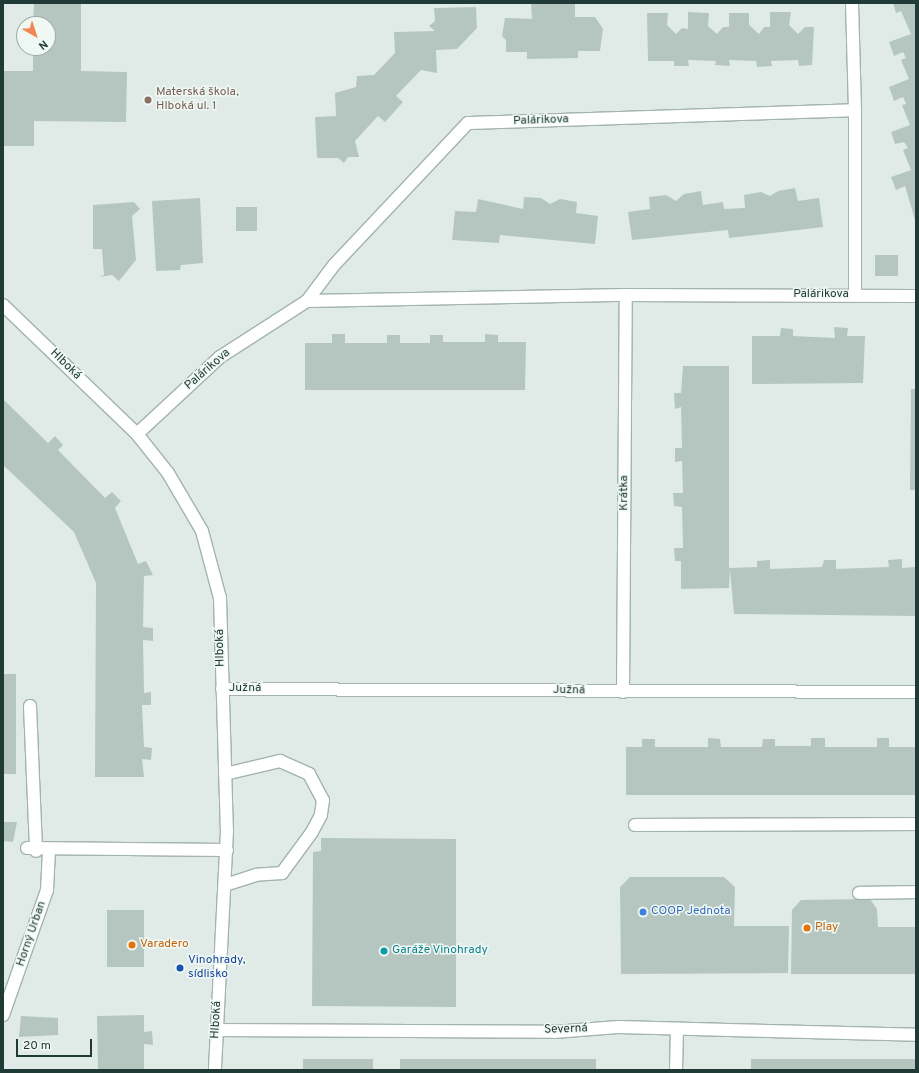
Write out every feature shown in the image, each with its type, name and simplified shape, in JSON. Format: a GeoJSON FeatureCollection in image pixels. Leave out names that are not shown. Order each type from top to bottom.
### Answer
{"type":"FeatureCollection","features":[{"type":"Feature","properties":{"kind":"street","name":"Palárikova"},"geometry":{"type":"LineString","coordinates":[[852,3],[855,110],[855,295]]}},
{"type":"Feature","properties":{"kind":"street","name":"Palárikova"},"geometry":{"type":"LineString","coordinates":[[137,434],[220,357],[307,301],[334,265],[468,123],[855,110]]}},
{"type":"Feature","properties":{"kind":"street","name":"Palárikova"},"geometry":{"type":"LineString","coordinates":[[307,301],[626,295],[916,296]]}},
{"type":"Feature","properties":{"kind":"street","name":"Krátka"},"geometry":{"type":"LineString","coordinates":[[623,692],[626,295]]}},
{"type":"Feature","properties":{"kind":"street","name":"Hlboká"},"geometry":{"type":"LineString","coordinates":[[3,305],[137,434],[168,474],[202,531],[220,598],[227,850],[215,1070]]}},
{"type":"Feature","properties":{"kind":"street","name":"Južná"},"geometry":{"type":"LineString","coordinates":[[222,689],[623,692],[916,692]]}},
{"type":"Feature","properties":{"kind":"street"},"geometry":{"type":"LineString","coordinates":[[30,706],[32,850],[227,850]]}},
{"type":"Feature","properties":{"kind":"street"},"geometry":{"type":"LineString","coordinates":[[225,774],[280,761],[309,774],[323,800],[321,815],[312,832],[282,873],[256,875],[226,885]]}},
{"type":"Feature","properties":{"kind":"street"},"geometry":{"type":"LineString","coordinates":[[635,825],[916,824]]}},
{"type":"Feature","properties":{"kind":"street","name":"Horný Urban"},"geometry":{"type":"LineString","coordinates":[[3,1015],[47,890],[49,850]]}},
{"type":"Feature","properties":{"kind":"street"},"geometry":{"type":"LineString","coordinates":[[859,893],[916,892]]}},
{"type":"Feature","properties":{"kind":"street"},"geometry":{"type":"LineString","coordinates":[[676,1070],[677,1029]]}},
{"type":"Feature","properties":{"kind":"street","name":"Severná"},"geometry":{"type":"LineString","coordinates":[[216,1030],[677,1029],[916,1035]]}},
{"type":"Feature","properties":{"kind":"building"},"geometry":{"type":"Polygon","coordinates":[[[34,3],[81,3],[81,71],[127,72],[126,122],[34,121],[34,146],[3,146],[3,71],[33,71],[33,56],[56,56],[56,16],[33,16],[34,3]]]}},
{"type":"Feature","properties":{"kind":"building"},"geometry":{"type":"Polygon","coordinates":[[[531,3],[575,3],[575,17],[595,17],[603,29],[600,51],[578,51],[578,58],[527,59],[527,52],[506,52],[506,40],[502,36],[505,18],[532,19],[531,3]]]}},
{"type":"Feature","properties":{"kind":"building"},"geometry":{"type":"Polygon","coordinates":[[[893,3],[916,3],[915,220],[905,186],[896,190],[891,177],[911,170],[903,150],[908,148],[904,142],[895,144],[891,132],[910,125],[902,105],[906,104],[903,97],[894,101],[889,87],[909,79],[901,60],[906,58],[903,52],[894,56],[889,42],[911,34],[901,11],[896,13],[893,3]]]}},
{"type":"Feature","properties":{"kind":"building"},"geometry":{"type":"Polygon","coordinates":[[[476,7],[477,28],[457,49],[436,50],[437,73],[421,70],[396,96],[403,102],[385,122],[378,116],[355,141],[359,157],[348,157],[344,163],[338,158],[317,158],[315,117],[336,116],[335,93],[356,87],[357,76],[374,75],[395,53],[394,32],[435,31],[429,26],[435,21],[434,8],[476,7]]]}},
{"type":"Feature","properties":{"kind":"building"},"geometry":{"type":"Polygon","coordinates":[[[688,12],[709,13],[708,26],[717,34],[723,27],[729,27],[729,13],[749,13],[749,25],[759,34],[764,27],[770,27],[770,12],[791,12],[789,25],[798,34],[805,27],[814,27],[812,65],[799,66],[798,60],[771,61],[772,66],[757,67],[756,61],[729,60],[730,66],[715,65],[716,61],[688,60],[689,66],[674,66],[674,61],[648,61],[647,13],[668,13],[667,25],[676,34],[682,28],[688,29],[688,12]]]}},
{"type":"Feature","properties":{"kind":"building"},"geometry":{"type":"Polygon","coordinates":[[[795,188],[798,201],[819,198],[823,227],[729,238],[728,230],[632,240],[628,212],[650,209],[649,197],[666,195],[676,201],[684,194],[701,191],[703,205],[723,202],[724,209],[745,208],[744,195],[761,192],[770,196],[778,191],[795,188]]]}},
{"type":"Feature","properties":{"kind":"building"},"geometry":{"type":"Polygon","coordinates":[[[524,197],[541,198],[550,204],[560,199],[577,202],[576,213],[598,216],[595,244],[500,235],[499,243],[452,240],[455,211],[476,212],[478,199],[523,209],[524,197]]]}},
{"type":"Feature","properties":{"kind":"building"},"geometry":{"type":"Polygon","coordinates":[[[200,198],[203,263],[181,265],[180,270],[156,271],[152,201],[200,198]]]}},
{"type":"Feature","properties":{"kind":"building"},"geometry":{"type":"Polygon","coordinates":[[[134,202],[140,209],[132,216],[136,260],[119,281],[112,275],[99,277],[104,275],[102,249],[93,249],[93,205],[134,202]]]}},
{"type":"Feature","properties":{"kind":"building"},"geometry":{"type":"Polygon","coordinates":[[[236,207],[257,207],[257,231],[236,231],[236,207]]]}},
{"type":"Feature","properties":{"kind":"building"},"geometry":{"type":"Polygon","coordinates":[[[875,255],[898,255],[898,276],[875,276],[875,255]]]}},
{"type":"Feature","properties":{"kind":"building"},"geometry":{"type":"Polygon","coordinates":[[[834,327],[848,328],[847,336],[865,336],[863,383],[752,384],[752,336],[780,336],[781,328],[793,329],[793,336],[835,338],[834,327]]]}},
{"type":"Feature","properties":{"kind":"building"},"geometry":{"type":"Polygon","coordinates":[[[332,334],[345,334],[345,343],[387,343],[387,335],[400,335],[400,343],[430,343],[430,335],[443,335],[443,342],[485,342],[485,334],[498,335],[498,342],[526,342],[525,390],[305,390],[305,343],[332,343],[332,334]]]}},
{"type":"Feature","properties":{"kind":"building"},"geometry":{"type":"Polygon","coordinates":[[[683,366],[729,366],[729,568],[757,567],[757,561],[770,560],[770,569],[822,567],[824,560],[836,560],[836,569],[889,567],[888,560],[902,559],[902,568],[916,567],[916,616],[734,614],[730,570],[729,588],[681,589],[681,561],[675,561],[674,548],[683,548],[682,507],[674,506],[673,493],[683,493],[682,461],[675,462],[675,448],[682,448],[681,407],[675,409],[674,393],[681,393],[683,366]]]}},
{"type":"Feature","properties":{"kind":"building"},"geometry":{"type":"Polygon","coordinates":[[[911,389],[916,389],[916,490],[910,490],[911,389]]]}},
{"type":"Feature","properties":{"kind":"building"},"geometry":{"type":"Polygon","coordinates":[[[3,399],[48,443],[55,436],[63,445],[58,450],[105,498],[112,492],[121,501],[115,508],[138,564],[146,561],[153,575],[144,576],[143,627],[153,628],[153,641],[143,640],[144,693],[151,692],[151,705],[142,705],[144,747],[152,748],[151,760],[142,759],[144,777],[95,777],[96,583],[74,532],[3,465],[3,399]]]}},
{"type":"Feature","properties":{"kind":"building"},"geometry":{"type":"Polygon","coordinates":[[[3,674],[16,674],[16,774],[3,774],[3,674]]]}},
{"type":"Feature","properties":{"kind":"building"},"geometry":{"type":"Polygon","coordinates":[[[708,738],[720,739],[721,747],[762,747],[763,739],[775,739],[775,746],[811,746],[811,738],[825,738],[825,747],[877,747],[877,738],[889,738],[889,747],[916,747],[916,795],[626,795],[626,747],[642,747],[642,739],[655,739],[655,747],[708,747],[708,738]]]}},
{"type":"Feature","properties":{"kind":"building"},"geometry":{"type":"Polygon","coordinates":[[[3,822],[17,822],[13,842],[3,841],[3,822]]]}},
{"type":"Feature","properties":{"kind":"building","name":"Garáže Vinohrady"},"geometry":{"type":"Polygon","coordinates":[[[321,838],[456,839],[456,1007],[312,1006],[313,852],[321,851],[321,838]]]}},
{"type":"Feature","properties":{"kind":"building"},"geometry":{"type":"Polygon","coordinates":[[[630,877],[724,877],[735,887],[734,926],[789,926],[788,973],[621,974],[620,887],[630,877]]]}},
{"type":"Feature","properties":{"kind":"building"},"geometry":{"type":"Polygon","coordinates":[[[870,899],[877,909],[878,927],[916,927],[916,974],[791,974],[792,910],[801,900],[870,899]]]}},
{"type":"Feature","properties":{"kind":"building"},"geometry":{"type":"Polygon","coordinates":[[[107,910],[144,910],[144,967],[107,967],[107,910]]]}},
{"type":"Feature","properties":{"kind":"building"},"geometry":{"type":"Polygon","coordinates":[[[144,1015],[144,1032],[152,1031],[153,1045],[144,1044],[144,1070],[98,1070],[97,1016],[144,1015]]]}},
{"type":"Feature","properties":{"kind":"building"},"geometry":{"type":"Polygon","coordinates":[[[21,1016],[58,1018],[58,1035],[19,1037],[21,1016]]]}},
{"type":"Feature","properties":{"kind":"building"},"geometry":{"type":"Polygon","coordinates":[[[303,1059],[373,1059],[373,1070],[303,1070],[303,1059]]]}},
{"type":"Feature","properties":{"kind":"building"},"geometry":{"type":"Polygon","coordinates":[[[400,1059],[596,1059],[596,1070],[400,1070],[400,1059]]]}},
{"type":"Feature","properties":{"kind":"building"},"geometry":{"type":"Polygon","coordinates":[[[751,1059],[916,1059],[916,1070],[751,1070],[751,1059]]]}},
{"type":"Feature","properties":{"kind":"place","name":"Materská škola, Hlboká ul. 1"},"geometry":{"type":"Point","coordinates":[148,100]}},
{"type":"Feature","properties":{"kind":"place","name":"COOP Jednota"},"geometry":{"type":"Point","coordinates":[643,912]}},
{"type":"Feature","properties":{"kind":"place","name":"Play"},"geometry":{"type":"Point","coordinates":[807,928]}},
{"type":"Feature","properties":{"kind":"place","name":"Varadero"},"geometry":{"type":"Point","coordinates":[132,945]}},
{"type":"Feature","properties":{"kind":"place","name":"Garáže Vinohrady"},"geometry":{"type":"Point","coordinates":[384,951]}},
{"type":"Feature","properties":{"kind":"place","name":"Vinohrady, sídlisko"},"geometry":{"type":"Point","coordinates":[180,968]}}]}
